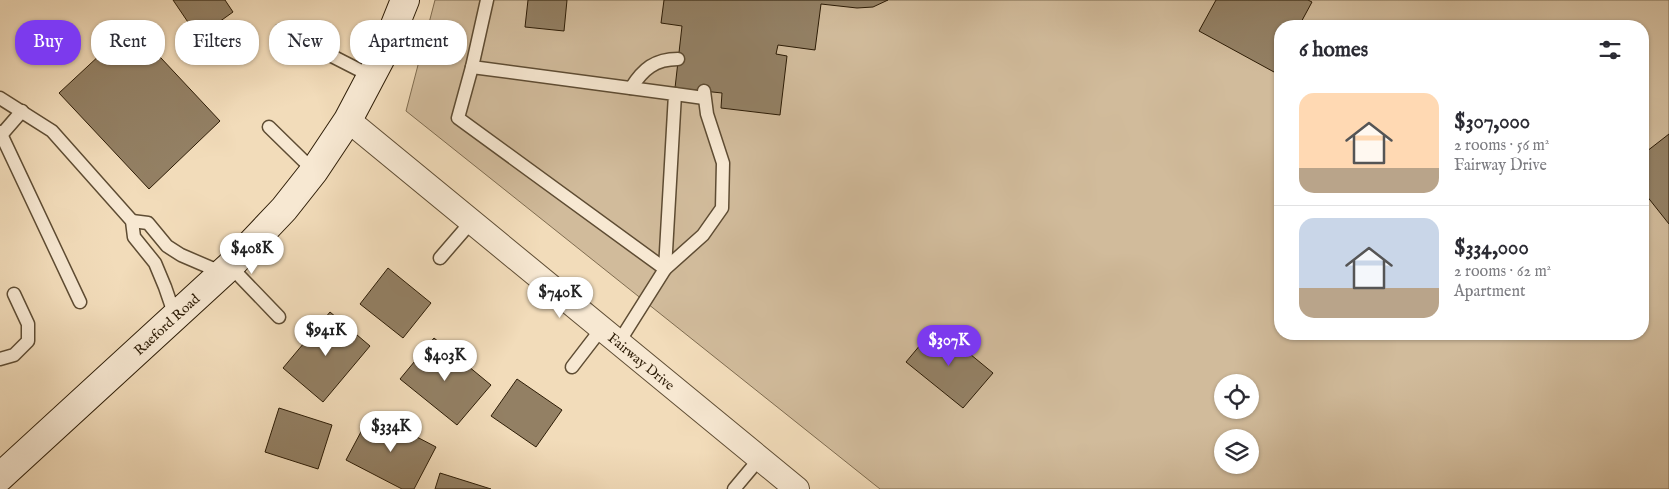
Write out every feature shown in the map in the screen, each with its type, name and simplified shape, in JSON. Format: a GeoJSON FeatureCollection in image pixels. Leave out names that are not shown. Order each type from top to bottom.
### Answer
{"type":"FeatureCollection","features":[{"type":"Feature","properties":{"kind":"main road","name":"Raeford Road"},"geometry":{"type":"LineString","coordinates":[[0,477],[226,270],[284,210],[314,171],[348,120],[385,50],[405,0]]}},
{"type":"Feature","properties":{"kind":"street","name":"Fairway Drive"},"geometry":{"type":"LineString","coordinates":[[348,120],[797,489]]}},
{"type":"Feature","properties":{"kind":"lane"},"geometry":{"type":"LineString","coordinates":[[487,0],[458,118],[665,269]]}},
{"type":"Feature","properties":{"kind":"lane"},"geometry":{"type":"LineString","coordinates":[[631,88],[639,75],[650,66],[666,59],[678,59]]}},
{"type":"Feature","properties":{"kind":"lane"},"geometry":{"type":"LineString","coordinates":[[340,60],[371,76]]}},
{"type":"Feature","properties":{"kind":"lane"},"geometry":{"type":"LineString","coordinates":[[472,67],[675,94],[704,95],[707,114],[723,163],[722,208],[703,235],[665,269],[610,335],[572,367]]}},
{"type":"Feature","properties":{"kind":"lane"},"geometry":{"type":"LineString","coordinates":[[665,269],[675,94]]}},
{"type":"Feature","properties":{"kind":"lane"},"geometry":{"type":"LineString","coordinates":[[0,98],[52,131],[132,221],[134,237],[154,263],[175,316]]}},
{"type":"Feature","properties":{"kind":"lane"},"geometry":{"type":"LineString","coordinates":[[22,111],[1,133],[80,302]]}},
{"type":"Feature","properties":{"kind":"lane"},"geometry":{"type":"LineString","coordinates":[[269,127],[314,171]]}},
{"type":"Feature","properties":{"kind":"lane"},"geometry":{"type":"LineString","coordinates":[[132,221],[148,223],[168,246],[181,255],[226,270],[279,317]]}},
{"type":"Feature","properties":{"kind":"lane"},"geometry":{"type":"LineString","coordinates":[[440,258],[472,221]]}},
{"type":"Feature","properties":{"kind":"lane"},"geometry":{"type":"LineString","coordinates":[[0,358],[14,355],[28,341],[28,324],[14,294]]}},
{"type":"Feature","properties":{"kind":"lane"},"geometry":{"type":"LineString","coordinates":[[734,489],[760,458]]}},
{"type":"Feature","properties":{"kind":"shaded area"},"geometry":{"type":"Polygon","coordinates":[[[435,0],[1669,0],[1669,489],[880,489],[406,111],[418,65],[467,65],[467,20],[430,20],[435,0]]]}},
{"type":"Feature","properties":{"kind":"building"},"geometry":{"type":"Polygon","coordinates":[[[173,0],[225,0],[233,12],[222,20],[187,20],[173,0]]]}},
{"type":"Feature","properties":{"kind":"building"},"geometry":{"type":"Polygon","coordinates":[[[528,0],[567,0],[564,31],[525,27],[528,0]]]}},
{"type":"Feature","properties":{"kind":"building"},"geometry":{"type":"Polygon","coordinates":[[[664,0],[888,0],[873,7],[857,8],[821,4],[815,50],[778,45],[776,54],[787,56],[780,115],[721,108],[722,93],[675,88],[682,26],[661,23],[664,0]]]}},
{"type":"Feature","properties":{"kind":"building"},"geometry":{"type":"Polygon","coordinates":[[[1216,0],[1308,0],[1312,2],[1302,20],[1274,20],[1274,72],[1199,31],[1216,0]]]}},
{"type":"Feature","properties":{"kind":"building"},"geometry":{"type":"Polygon","coordinates":[[[165,62],[220,121],[149,189],[59,93],[91,63],[91,65],[165,65],[165,62]]]}},
{"type":"Feature","properties":{"kind":"building"},"geometry":{"type":"Polygon","coordinates":[[[1669,134],[1669,224],[1649,199],[1649,150],[1669,134]]]}},
{"type":"Feature","properties":{"kind":"building"},"geometry":{"type":"Polygon","coordinates":[[[388,268],[431,303],[403,338],[360,304],[388,268]]]}},
{"type":"Feature","properties":{"kind":"building"},"geometry":{"type":"Polygon","coordinates":[[[330,312],[370,346],[323,402],[283,368],[330,312]]]}},
{"type":"Feature","properties":{"kind":"building"},"geometry":{"type":"Polygon","coordinates":[[[936,326],[993,373],[963,408],[906,362],[936,326]]]}},
{"type":"Feature","properties":{"kind":"building"},"geometry":{"type":"Polygon","coordinates":[[[434,338],[491,385],[457,425],[400,379],[434,338]]]}},
{"type":"Feature","properties":{"kind":"building"},"geometry":{"type":"Polygon","coordinates":[[[517,379],[562,410],[536,447],[491,416],[517,379]]]}},
{"type":"Feature","properties":{"kind":"building"},"geometry":{"type":"Polygon","coordinates":[[[279,408],[332,425],[318,469],[265,452],[279,408]]]}},
{"type":"Feature","properties":{"kind":"building"},"geometry":{"type":"Polygon","coordinates":[[[371,413],[436,447],[414,489],[402,489],[346,460],[371,413]]]}},
{"type":"Feature","properties":{"kind":"building"},"geometry":{"type":"Polygon","coordinates":[[[440,473],[491,489],[435,489],[440,473]]]}}]}
